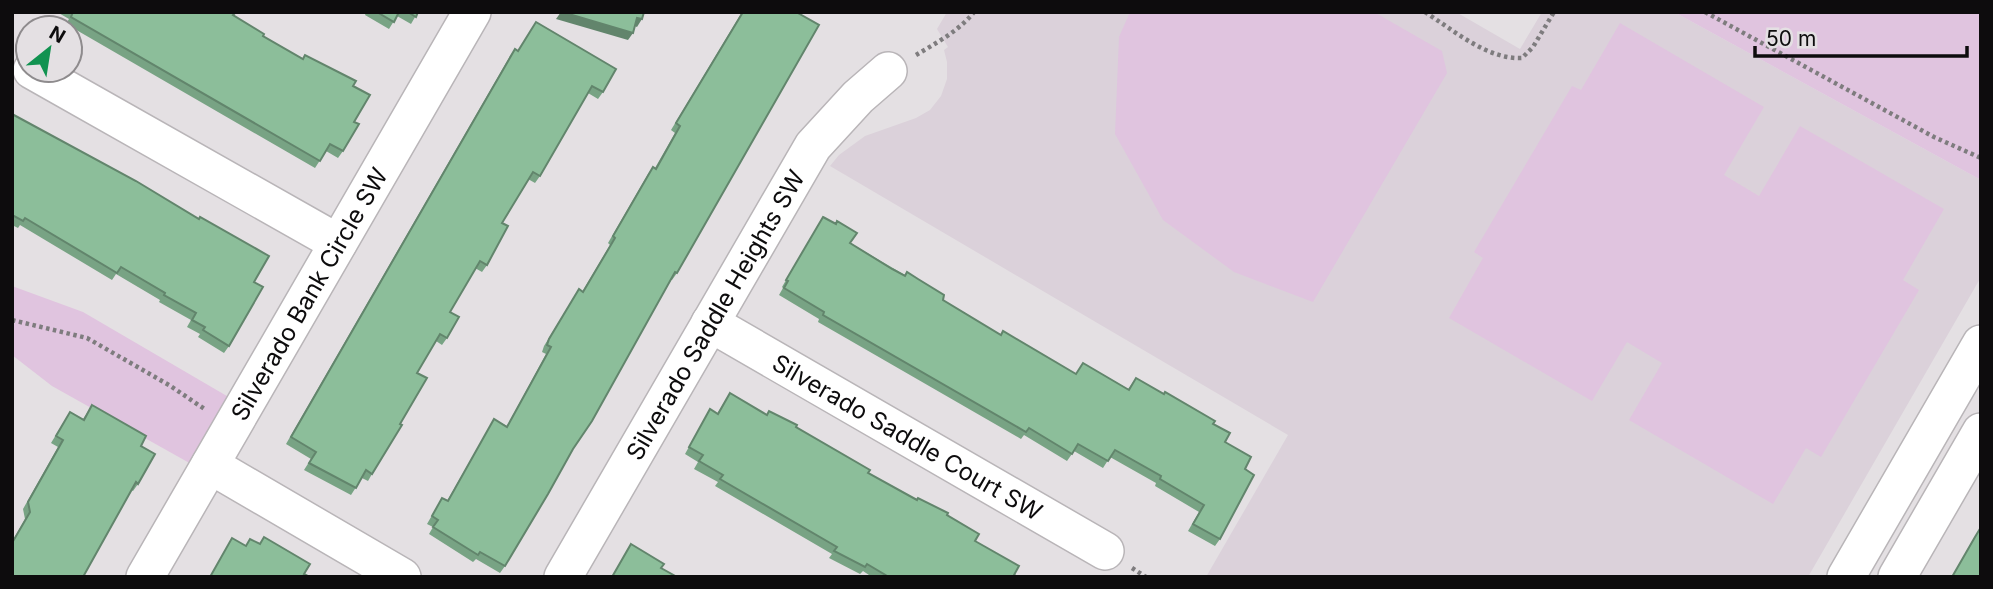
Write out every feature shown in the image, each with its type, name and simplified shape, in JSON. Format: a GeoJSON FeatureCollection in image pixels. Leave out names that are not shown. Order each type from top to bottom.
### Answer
{"type":"FeatureCollection","features":[{"type":"Feature","properties":{"kind":"street","name":"Silverado Bank Circle SW"},"geometry":{"type":"LineString","coordinates":[[145,577],[472,12]]}},
{"type":"Feature","properties":{"kind":"street","name":"Silverado Saddle Heights SW"},"geometry":{"type":"LineString","coordinates":[[563,577],[813,146],[858,97],[888,71]]}},
{"type":"Feature","properties":{"kind":"street"},"geometry":{"type":"LineString","coordinates":[[57,84],[338,243]]}},
{"type":"Feature","properties":{"kind":"street","name":"Silverado Saddle Court SW"},"geometry":{"type":"LineString","coordinates":[[710,323],[1104,551]]}},
{"type":"Feature","properties":{"kind":"street"},"geometry":{"type":"LineString","coordinates":[[1846,577],[1981,344]]}},
{"type":"Feature","properties":{"kind":"street"},"geometry":{"type":"LineString","coordinates":[[1897,577],[1981,432]]}},
{"type":"Feature","properties":{"kind":"street"},"geometry":{"type":"LineString","coordinates":[[210,465],[402,577]]}},
{"type":"Feature","properties":{"kind":"path"},"geometry":{"type":"LineString","coordinates":[[939,41],[968,20],[974,12]]}},
{"type":"Feature","properties":{"kind":"path"},"geometry":{"type":"LineString","coordinates":[[1425,12],[1491,53],[1509,59],[1522,58],[1533,47],[1554,12]]}},
{"type":"Feature","properties":{"kind":"path"},"geometry":{"type":"LineString","coordinates":[[1705,12],[1934,137],[1981,158]]}},
{"type":"Feature","properties":{"kind":"path"},"geometry":{"type":"LineString","coordinates":[[12,320],[87,338],[233,424]]}},
{"type":"Feature","properties":{"kind":"shaded area"},"geometry":{"type":"Polygon","coordinates":[[[947,12],[1456,12],[1520,49],[1542,12],[1674,12],[1981,180],[1981,277],[1808,577],[1206,577],[1288,435],[830,166],[839,155],[865,136],[916,118],[930,110],[941,96],[947,79],[944,50],[948,47],[937,29],[947,12]]]}},
{"type":"Feature","properties":{"kind":"shaded area"},"geometry":{"type":"Polygon","coordinates":[[[1130,12],[1374,12],[1442,51],[1447,73],[1313,302],[1234,272],[1163,220],[1115,134],[1119,37],[1130,12]]]}},
{"type":"Feature","properties":{"kind":"shaded area"},"geometry":{"type":"Polygon","coordinates":[[[1674,12],[1981,12],[1981,180],[1674,12]]]}},
{"type":"Feature","properties":{"kind":"shaded area"},"geometry":{"type":"Polygon","coordinates":[[[1620,23],[1764,107],[1724,175],[1759,196],[1800,126],[1944,209],[1903,280],[1919,290],[1821,457],[1806,448],[1773,504],[1629,420],[1662,363],[1627,342],[1592,401],[1449,318],[1483,258],[1474,252],[1572,86],[1581,90],[1620,23]]]}},
{"type":"Feature","properties":{"kind":"shaded area"},"geometry":{"type":"Polygon","coordinates":[[[12,286],[83,312],[232,399],[193,465],[52,386],[12,355],[12,286]]]}},
{"type":"Feature","properties":{"kind":"building"},"geometry":{"type":"Polygon","coordinates":[[[234,12],[233,15],[264,34],[263,36],[303,59],[305,55],[356,81],[353,86],[370,95],[354,122],[359,124],[343,151],[330,144],[320,161],[84,25],[84,14],[72,14],[234,12]]]}},
{"type":"Feature","properties":{"kind":"building"},"geometry":{"type":"Polygon","coordinates":[[[377,12],[399,12],[394,22],[377,12]]]}},
{"type":"Feature","properties":{"kind":"building"},"geometry":{"type":"Polygon","coordinates":[[[562,12],[644,12],[642,19],[637,18],[633,33],[562,12]]]}},
{"type":"Feature","properties":{"kind":"building"},"geometry":{"type":"Polygon","coordinates":[[[743,12],[796,12],[819,25],[592,421],[505,566],[480,552],[478,555],[433,527],[438,520],[432,516],[442,498],[448,501],[494,419],[507,427],[551,347],[547,345],[549,339],[579,289],[583,292],[653,167],[656,169],[680,126],[676,123],[743,12]]]}},
{"type":"Feature","properties":{"kind":"building"},"geometry":{"type":"Polygon","coordinates":[[[536,22],[616,69],[603,92],[592,86],[540,176],[533,172],[502,223],[508,226],[487,265],[480,261],[450,312],[459,317],[447,338],[440,334],[417,373],[427,378],[400,424],[402,425],[372,474],[366,470],[356,488],[309,463],[316,452],[291,437],[515,49],[518,51],[536,22]]]}},
{"type":"Feature","properties":{"kind":"building"},"geometry":{"type":"Polygon","coordinates":[[[12,114],[269,256],[254,282],[263,287],[229,346],[192,320],[196,313],[164,295],[165,293],[121,267],[117,273],[25,218],[23,221],[12,215],[12,114]]]}},
{"type":"Feature","properties":{"kind":"building"},"geometry":{"type":"Polygon","coordinates":[[[823,217],[836,224],[837,221],[857,233],[850,243],[905,276],[907,272],[944,295],[943,300],[1001,335],[1003,331],[1076,374],[1083,363],[1129,390],[1136,378],[1215,421],[1213,424],[1230,433],[1225,442],[1251,457],[1245,469],[1254,475],[1220,539],[1193,524],[1204,505],[1160,479],[1161,476],[1115,450],[1108,461],[1078,444],[1072,454],[1029,428],[1026,432],[823,315],[824,312],[784,288],[823,217]]]}},
{"type":"Feature","properties":{"kind":"building"},"geometry":{"type":"Polygon","coordinates":[[[730,393],[767,415],[769,411],[797,425],[796,427],[870,470],[868,473],[917,500],[918,498],[948,513],[947,515],[979,534],[975,541],[1019,566],[1014,575],[1018,577],[889,577],[867,564],[865,567],[834,551],[837,547],[720,479],[723,475],[699,461],[703,455],[689,447],[710,409],[718,414],[730,393]]]}},
{"type":"Feature","properties":{"kind":"building"},"geometry":{"type":"Polygon","coordinates":[[[92,405],[146,436],[141,446],[155,454],[138,484],[136,482],[83,577],[12,577],[12,543],[30,512],[28,502],[63,440],[56,436],[70,412],[84,420],[92,405]]]}},
{"type":"Feature","properties":{"kind":"building"},"geometry":{"type":"Polygon","coordinates":[[[1981,527],[1981,577],[1952,577],[1975,537],[1981,527]]]}},
{"type":"Feature","properties":{"kind":"building"},"geometry":{"type":"Polygon","coordinates":[[[264,537],[310,564],[304,574],[308,577],[210,577],[232,538],[246,546],[250,539],[260,544],[264,537]]]}},
{"type":"Feature","properties":{"kind":"building"},"geometry":{"type":"Polygon","coordinates":[[[631,544],[664,564],[661,568],[677,577],[612,577],[631,544]]]}}]}
